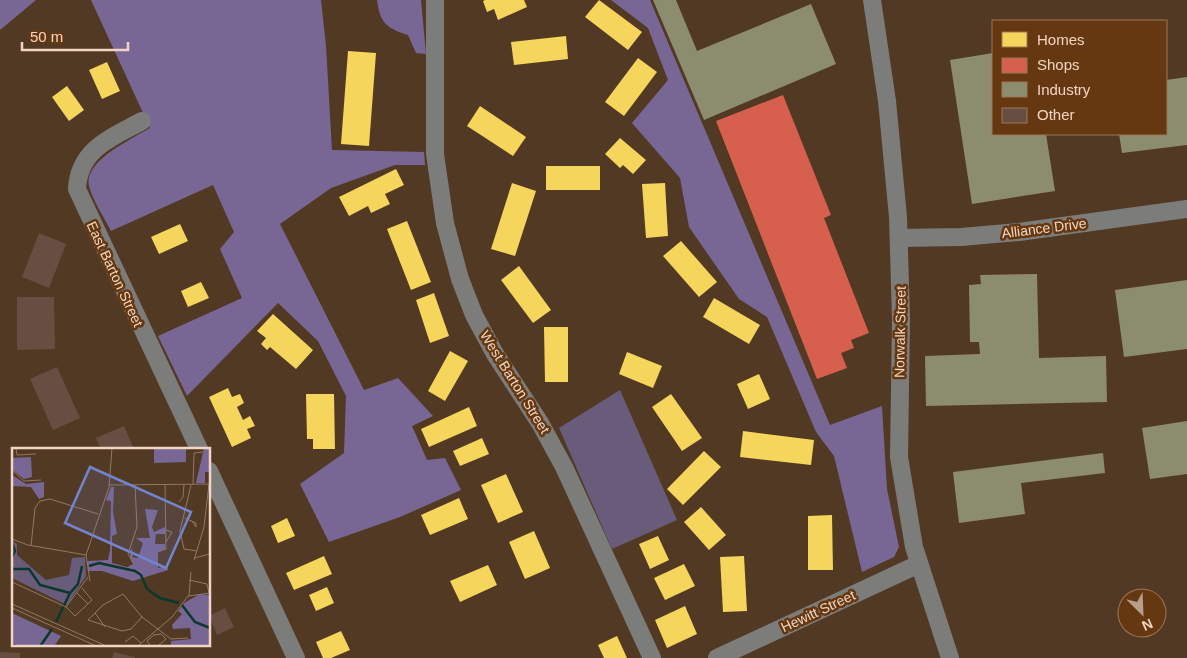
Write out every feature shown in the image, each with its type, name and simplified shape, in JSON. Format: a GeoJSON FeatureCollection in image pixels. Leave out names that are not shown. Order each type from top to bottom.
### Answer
{"type":"FeatureCollection","features":[{"type":"Feature","properties":{"kind":"street","name":"West Barton Street"},"geometry":{"type":"LineString","coordinates":[[434,0],[435,154],[444,222],[460,280],[474,315],[494,354],[540,423],[561,460],[652,658]]}},
{"type":"Feature","properties":{"kind":"street","name":"Norwalk Street"},"geometry":{"type":"LineString","coordinates":[[872,0],[887,101],[899,238],[899,457],[919,564],[950,658]]}},
{"type":"Feature","properties":{"kind":"street","name":"East Barton Street"},"geometry":{"type":"LineString","coordinates":[[142,121],[90,153],[82,164],[77,189],[198,448]]}},
{"type":"Feature","properties":{"kind":"street","name":"Alliance Drive"},"geometry":{"type":"LineString","coordinates":[[899,238],[961,237],[1019,232],[1187,209]]}},
{"type":"Feature","properties":{"kind":"street"},"geometry":{"type":"LineString","coordinates":[[210,473],[296,658]]}},
{"type":"Feature","properties":{"kind":"street","name":"Hewitt Street"},"geometry":{"type":"LineString","coordinates":[[717,658],[919,564]]}},
{"type":"Feature","properties":{"kind":"shaded area"},"geometry":{"type":"Polygon","coordinates":[[[0,0],[36,0],[0,30],[0,0]]]}},
{"type":"Feature","properties":{"kind":"shaded area"},"geometry":{"type":"Polygon","coordinates":[[[91,0],[321,0],[326,46],[332,150],[424,152],[425,165],[395,165],[331,188],[280,224],[364,390],[398,378],[433,416],[412,426],[427,460],[445,458],[461,490],[400,517],[329,542],[300,484],[344,453],[346,396],[318,341],[278,303],[187,396],[158,336],[242,298],[220,249],[234,232],[213,185],[111,231],[91,192],[89,177],[93,168],[110,152],[150,128],[91,0]]]}},
{"type":"Feature","properties":{"kind":"shaded area"},"geometry":{"type":"Polygon","coordinates":[[[377,0],[421,0],[426,54],[416,53],[408,35],[394,30],[385,23],[380,14],[377,0]]]}},
{"type":"Feature","properties":{"kind":"shaded area"},"geometry":{"type":"Polygon","coordinates":[[[611,0],[650,0],[830,425],[882,406],[887,489],[899,547],[894,557],[862,572],[834,456],[816,432],[767,317],[739,299],[689,227],[680,178],[632,123],[668,80],[648,28],[611,0]]]}},
{"type":"Feature","properties":{"kind":"shaded area"},"geometry":{"type":"Polygon","coordinates":[[[620,390],[677,520],[612,549],[559,428],[620,390]]]}},
{"type":"Feature","properties":{"kind":"building: Homes"},"geometry":{"type":"Polygon","coordinates":[[[524,0],[527,7],[498,20],[494,9],[487,12],[483,1],[524,0]]]}},
{"type":"Feature","properties":{"kind":"building: Homes"},"geometry":{"type":"Polygon","coordinates":[[[599,0],[642,32],[628,50],[585,17],[599,0]]]}},
{"type":"Feature","properties":{"kind":"building: Homes"},"geometry":{"type":"Polygon","coordinates":[[[566,36],[568,59],[514,65],[511,42],[566,36]]]}},
{"type":"Feature","properties":{"kind":"building: Homes"},"geometry":{"type":"Polygon","coordinates":[[[348,51],[376,53],[369,146],[341,144],[348,51]]]}},
{"type":"Feature","properties":{"kind":"building: Homes"},"geometry":{"type":"Polygon","coordinates":[[[638,58],[657,72],[624,116],[605,102],[638,58]]]}},
{"type":"Feature","properties":{"kind":"building: Homes"},"geometry":{"type":"Polygon","coordinates":[[[107,62],[120,91],[102,99],[89,70],[107,62]]]}},
{"type":"Feature","properties":{"kind":"building: Homes"},"geometry":{"type":"Polygon","coordinates":[[[67,86],[84,110],[69,121],[52,97],[67,86]]]}},
{"type":"Feature","properties":{"kind":"building: Homes"},"geometry":{"type":"Polygon","coordinates":[[[480,106],[526,137],[513,156],[467,126],[480,106]]]}},
{"type":"Feature","properties":{"kind":"building: Homes"},"geometry":{"type":"Polygon","coordinates":[[[620,138],[646,160],[633,174],[623,165],[620,168],[605,154],[620,138]]]}},
{"type":"Feature","properties":{"kind":"building: Homes"},"geometry":{"type":"Polygon","coordinates":[[[546,166],[600,166],[600,190],[546,190],[546,166]]]}},
{"type":"Feature","properties":{"kind":"building: Homes"},"geometry":{"type":"Polygon","coordinates":[[[396,169],[404,185],[385,194],[390,204],[371,213],[368,206],[349,216],[339,197],[396,169]]]}},
{"type":"Feature","properties":{"kind":"building: Homes"},"geometry":{"type":"Polygon","coordinates":[[[512,183],[536,191],[515,256],[491,249],[512,183]]]}},
{"type":"Feature","properties":{"kind":"building: Homes"},"geometry":{"type":"Polygon","coordinates":[[[665,183],[668,236],[646,238],[642,184],[665,183]]]}},
{"type":"Feature","properties":{"kind":"building: Homes"},"geometry":{"type":"Polygon","coordinates":[[[407,221],[431,282],[411,290],[387,229],[407,221]]]}},
{"type":"Feature","properties":{"kind":"building: Homes"},"geometry":{"type":"Polygon","coordinates":[[[180,224],[188,241],[159,254],[151,237],[180,224]]]}},
{"type":"Feature","properties":{"kind":"building: Homes"},"geometry":{"type":"Polygon","coordinates":[[[681,241],[717,282],[699,297],[663,256],[681,241]]]}},
{"type":"Feature","properties":{"kind":"building: Homes"},"geometry":{"type":"Polygon","coordinates":[[[519,266],[551,310],[533,323],[501,280],[519,266]]]}},
{"type":"Feature","properties":{"kind":"building: Homes"},"geometry":{"type":"Polygon","coordinates":[[[201,282],[209,298],[188,307],[181,291],[201,282]]]}},
{"type":"Feature","properties":{"kind":"building: Homes"},"geometry":{"type":"Polygon","coordinates":[[[434,293],[449,336],[430,343],[416,300],[434,293]]]}},
{"type":"Feature","properties":{"kind":"building: Homes"},"geometry":{"type":"Polygon","coordinates":[[[714,298],[760,325],[749,344],[703,317],[714,298]]]}},
{"type":"Feature","properties":{"kind":"building: Homes"},"geometry":{"type":"Polygon","coordinates":[[[273,314],[313,350],[296,369],[270,347],[267,350],[261,344],[266,338],[257,331],[273,314]]]}},
{"type":"Feature","properties":{"kind":"building: Homes"},"geometry":{"type":"Polygon","coordinates":[[[544,327],[568,327],[568,382],[545,382],[544,327]]]}},
{"type":"Feature","properties":{"kind":"building: Homes"},"geometry":{"type":"Polygon","coordinates":[[[450,351],[468,361],[445,401],[428,391],[450,351]]]}},
{"type":"Feature","properties":{"kind":"building: Homes"},"geometry":{"type":"Polygon","coordinates":[[[627,352],[662,366],[653,388],[619,374],[627,352]]]}},
{"type":"Feature","properties":{"kind":"building: Homes"},"geometry":{"type":"Polygon","coordinates":[[[759,374],[770,399],[748,409],[737,384],[759,374]]]}},
{"type":"Feature","properties":{"kind":"building: Homes"},"geometry":{"type":"Polygon","coordinates":[[[228,388],[232,397],[240,394],[244,403],[237,407],[243,420],[250,416],[255,426],[247,429],[251,438],[232,447],[209,397],[228,388]]]}},
{"type":"Feature","properties":{"kind":"building: Homes"},"geometry":{"type":"Polygon","coordinates":[[[306,394],[334,394],[335,449],[313,449],[313,439],[307,439],[306,394]]]}},
{"type":"Feature","properties":{"kind":"building: Homes"},"geometry":{"type":"Polygon","coordinates":[[[671,394],[702,438],[682,451],[652,407],[671,394]]]}},
{"type":"Feature","properties":{"kind":"building: Homes"},"geometry":{"type":"Polygon","coordinates":[[[469,407],[477,426],[429,447],[421,429],[469,407]]]}},
{"type":"Feature","properties":{"kind":"building: Homes"},"geometry":{"type":"Polygon","coordinates":[[[743,431],[814,440],[811,465],[740,457],[743,431]]]}},
{"type":"Feature","properties":{"kind":"building: Homes"},"geometry":{"type":"Polygon","coordinates":[[[482,438],[489,454],[460,466],[453,451],[482,438]]]}},
{"type":"Feature","properties":{"kind":"building: Homes"},"geometry":{"type":"Polygon","coordinates":[[[704,451],[721,467],[683,505],[667,489],[704,451]]]}},
{"type":"Feature","properties":{"kind":"building: Homes"},"geometry":{"type":"Polygon","coordinates":[[[506,474],[523,512],[498,523],[481,485],[506,474]]]}},
{"type":"Feature","properties":{"kind":"building: Homes"},"geometry":{"type":"Polygon","coordinates":[[[459,498],[468,519],[430,535],[421,515],[459,498]]]}},
{"type":"Feature","properties":{"kind":"building: Homes"},"geometry":{"type":"Polygon","coordinates":[[[701,507],[726,535],[709,550],[684,522],[701,507]]]}},
{"type":"Feature","properties":{"kind":"building: Homes"},"geometry":{"type":"Polygon","coordinates":[[[832,515],[833,570],[808,570],[808,516],[832,515]]]}},
{"type":"Feature","properties":{"kind":"building: Homes"},"geometry":{"type":"Polygon","coordinates":[[[287,518],[295,536],[278,543],[271,526],[287,518]]]}},
{"type":"Feature","properties":{"kind":"building: Homes"},"geometry":{"type":"Polygon","coordinates":[[[534,531],[550,568],[525,579],[509,542],[534,531]]]}},
{"type":"Feature","properties":{"kind":"building: Homes"},"geometry":{"type":"Polygon","coordinates":[[[658,536],[669,560],[650,569],[639,544],[658,536]]]}},
{"type":"Feature","properties":{"kind":"building: Homes"},"geometry":{"type":"Polygon","coordinates":[[[324,556],[332,574],[294,590],[286,573],[324,556]]]}},
{"type":"Feature","properties":{"kind":"building: Homes"},"geometry":{"type":"Polygon","coordinates":[[[744,556],[747,611],[723,612],[720,557],[744,556]]]}},
{"type":"Feature","properties":{"kind":"building: Homes"},"geometry":{"type":"Polygon","coordinates":[[[684,564],[695,586],[665,600],[654,578],[684,564]]]}},
{"type":"Feature","properties":{"kind":"building: Homes"},"geometry":{"type":"Polygon","coordinates":[[[488,565],[497,585],[460,602],[450,581],[488,565]]]}},
{"type":"Feature","properties":{"kind":"building: Homes"},"geometry":{"type":"Polygon","coordinates":[[[327,587],[334,603],[316,611],[309,595],[327,587]]]}},
{"type":"Feature","properties":{"kind":"building: Homes"},"geometry":{"type":"Polygon","coordinates":[[[685,606],[697,634],[667,648],[655,620],[685,606]]]}},
{"type":"Feature","properties":{"kind":"building: Homes"},"geometry":{"type":"Polygon","coordinates":[[[341,631],[350,650],[331,658],[323,658],[316,642],[341,631]]]}},
{"type":"Feature","properties":{"kind":"building: Homes"},"geometry":{"type":"Polygon","coordinates":[[[617,636],[627,658],[604,658],[598,645],[617,636]]]}},
{"type":"Feature","properties":{"kind":"building: Shops"},"geometry":{"type":"Polygon","coordinates":[[[783,95],[831,215],[824,218],[869,333],[851,340],[854,348],[841,353],[847,368],[817,379],[716,121],[783,95]]]}},
{"type":"Feature","properties":{"kind":"building: Industry"},"geometry":{"type":"Polygon","coordinates":[[[653,0],[676,0],[697,51],[811,4],[836,64],[704,120],[653,0]]]}},
{"type":"Feature","properties":{"kind":"building: Industry"},"geometry":{"type":"Polygon","coordinates":[[[992,53],[992,135],[1046,135],[1055,191],[972,204],[950,60],[992,53]]]}},
{"type":"Feature","properties":{"kind":"building: Industry"},"geometry":{"type":"Polygon","coordinates":[[[1187,77],[1187,145],[1122,153],[1119,135],[1167,135],[1167,80],[1187,77]]]}},
{"type":"Feature","properties":{"kind":"building: Industry"},"geometry":{"type":"Polygon","coordinates":[[[1037,274],[1039,358],[1106,356],[1107,402],[926,406],[925,356],[980,354],[979,342],[970,342],[969,285],[981,284],[980,275],[1037,274]]]}},
{"type":"Feature","properties":{"kind":"building: Industry"},"geometry":{"type":"Polygon","coordinates":[[[1187,280],[1187,349],[1124,357],[1115,290],[1187,280]]]}},
{"type":"Feature","properties":{"kind":"building: Industry"},"geometry":{"type":"Polygon","coordinates":[[[1187,421],[1187,474],[1150,479],[1142,428],[1187,421]]]}},
{"type":"Feature","properties":{"kind":"building: Industry"},"geometry":{"type":"Polygon","coordinates":[[[1103,453],[1105,473],[1021,483],[1025,514],[959,523],[953,472],[1103,453]]]}},
{"type":"Feature","properties":{"kind":"building: Other"},"geometry":{"type":"Polygon","coordinates":[[[39,233],[66,244],[49,288],[22,277],[39,233]]]}},
{"type":"Feature","properties":{"kind":"building: Other"},"geometry":{"type":"Polygon","coordinates":[[[17,297],[54,297],[55,349],[17,350],[17,297]]]}},
{"type":"Feature","properties":{"kind":"building: Other"},"geometry":{"type":"Polygon","coordinates":[[[57,367],[80,418],[53,430],[30,379],[57,367]]]}},
{"type":"Feature","properties":{"kind":"building: Other"},"geometry":{"type":"Polygon","coordinates":[[[124,426],[134,448],[101,448],[96,438],[124,426]]]}},
{"type":"Feature","properties":{"kind":"building: Other"},"geometry":{"type":"Polygon","coordinates":[[[225,608],[234,627],[217,635],[210,616],[225,608]]]}},
{"type":"Feature","properties":{"kind":"building: Other"},"geometry":{"type":"Polygon","coordinates":[[[0,652],[20,653],[20,658],[0,658],[0,652]]]}},
{"type":"Feature","properties":{"kind":"building: Other"},"geometry":{"type":"Polygon","coordinates":[[[114,652],[135,657],[135,658],[112,658],[114,652]]]}}]}
